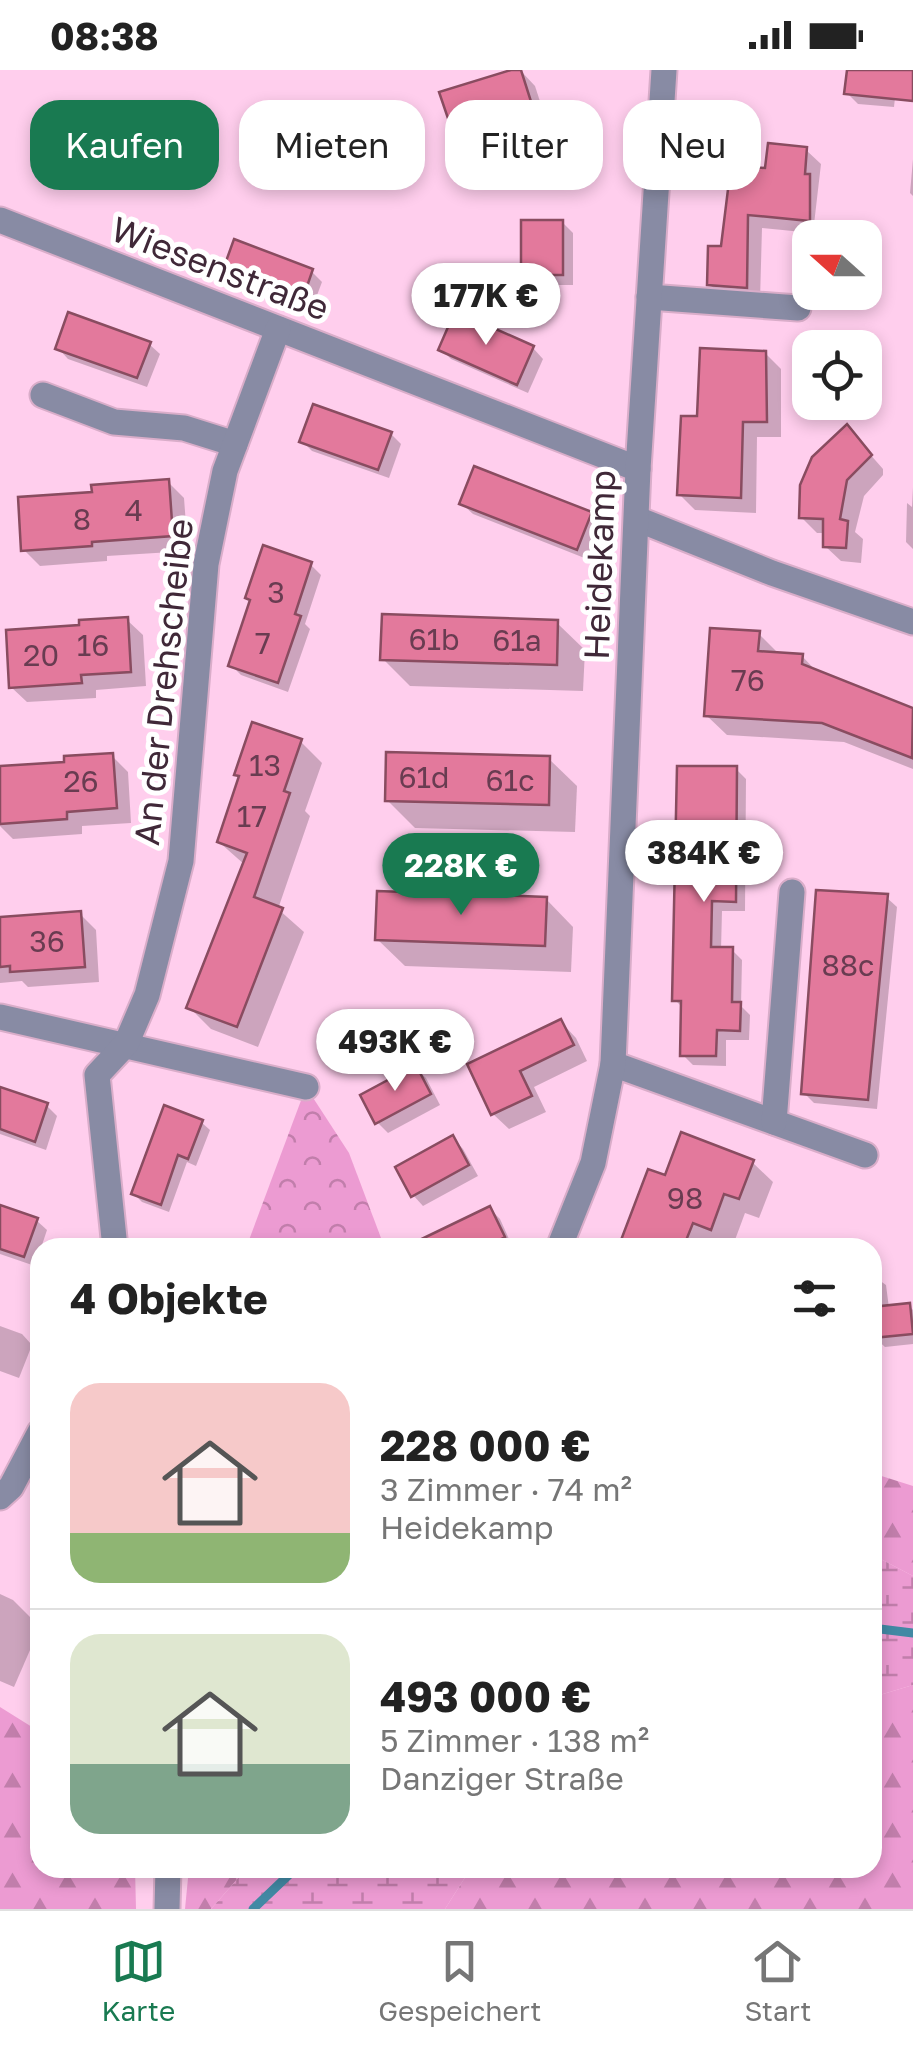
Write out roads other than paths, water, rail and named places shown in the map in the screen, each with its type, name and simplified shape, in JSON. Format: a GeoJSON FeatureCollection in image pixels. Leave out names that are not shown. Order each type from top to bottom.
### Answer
{"type":"FeatureCollection","features":[{"type":"Feature","properties":{"kind":"street","name":"Heidekamp"},"geometry":{"type":"LineString","coordinates":[[562,1238],[593,1162],[613,1064],[638,469],[664,70]]}},
{"type":"Feature","properties":{"kind":"street","name":"Wiesenstraße"},"geometry":{"type":"LineString","coordinates":[[0,220],[638,469]]}},
{"type":"Feature","properties":{"kind":"street"},"geometry":{"type":"LineString","coordinates":[[649,297],[792,308]]}},
{"type":"Feature","properties":{"kind":"street","name":"An der Drehscheibe"},"geometry":{"type":"LineString","coordinates":[[114,1238],[97,1075],[126,1044],[146,995],[181,861],[206,564],[226,471],[278,329]]}},
{"type":"Feature","properties":{"kind":"street"},"geometry":{"type":"LineString","coordinates":[[43,396],[114,422],[184,428],[235,444]]}},
{"type":"Feature","properties":{"kind":"street"},"geometry":{"type":"LineString","coordinates":[[638,519],[772,574],[913,622]]}},
{"type":"Feature","properties":{"kind":"street"},"geometry":{"type":"LineString","coordinates":[[774,1122],[792,892]]}},
{"type":"Feature","properties":{"kind":"street"},"geometry":{"type":"LineString","coordinates":[[0,1018],[306,1087]]}},
{"type":"Feature","properties":{"kind":"street"},"geometry":{"type":"LineString","coordinates":[[613,1064],[865,1155]]}},
{"type":"Feature","properties":{"kind":"street"},"geometry":{"type":"LineString","coordinates":[[0,1497],[10,1487],[30,1450]]}},
{"type":"Feature","properties":{"kind":"street"},"geometry":{"type":"LineString","coordinates":[[166,1909],[168,1878]]}},
{"type":"Feature","properties":{"kind":"waterway"},"geometry":{"type":"LineString","coordinates":[[882,1629],[913,1633]]}},
{"type":"Feature","properties":{"kind":"waterway"},"geometry":{"type":"LineString","coordinates":[[253,1909],[286,1878]]}}]}
